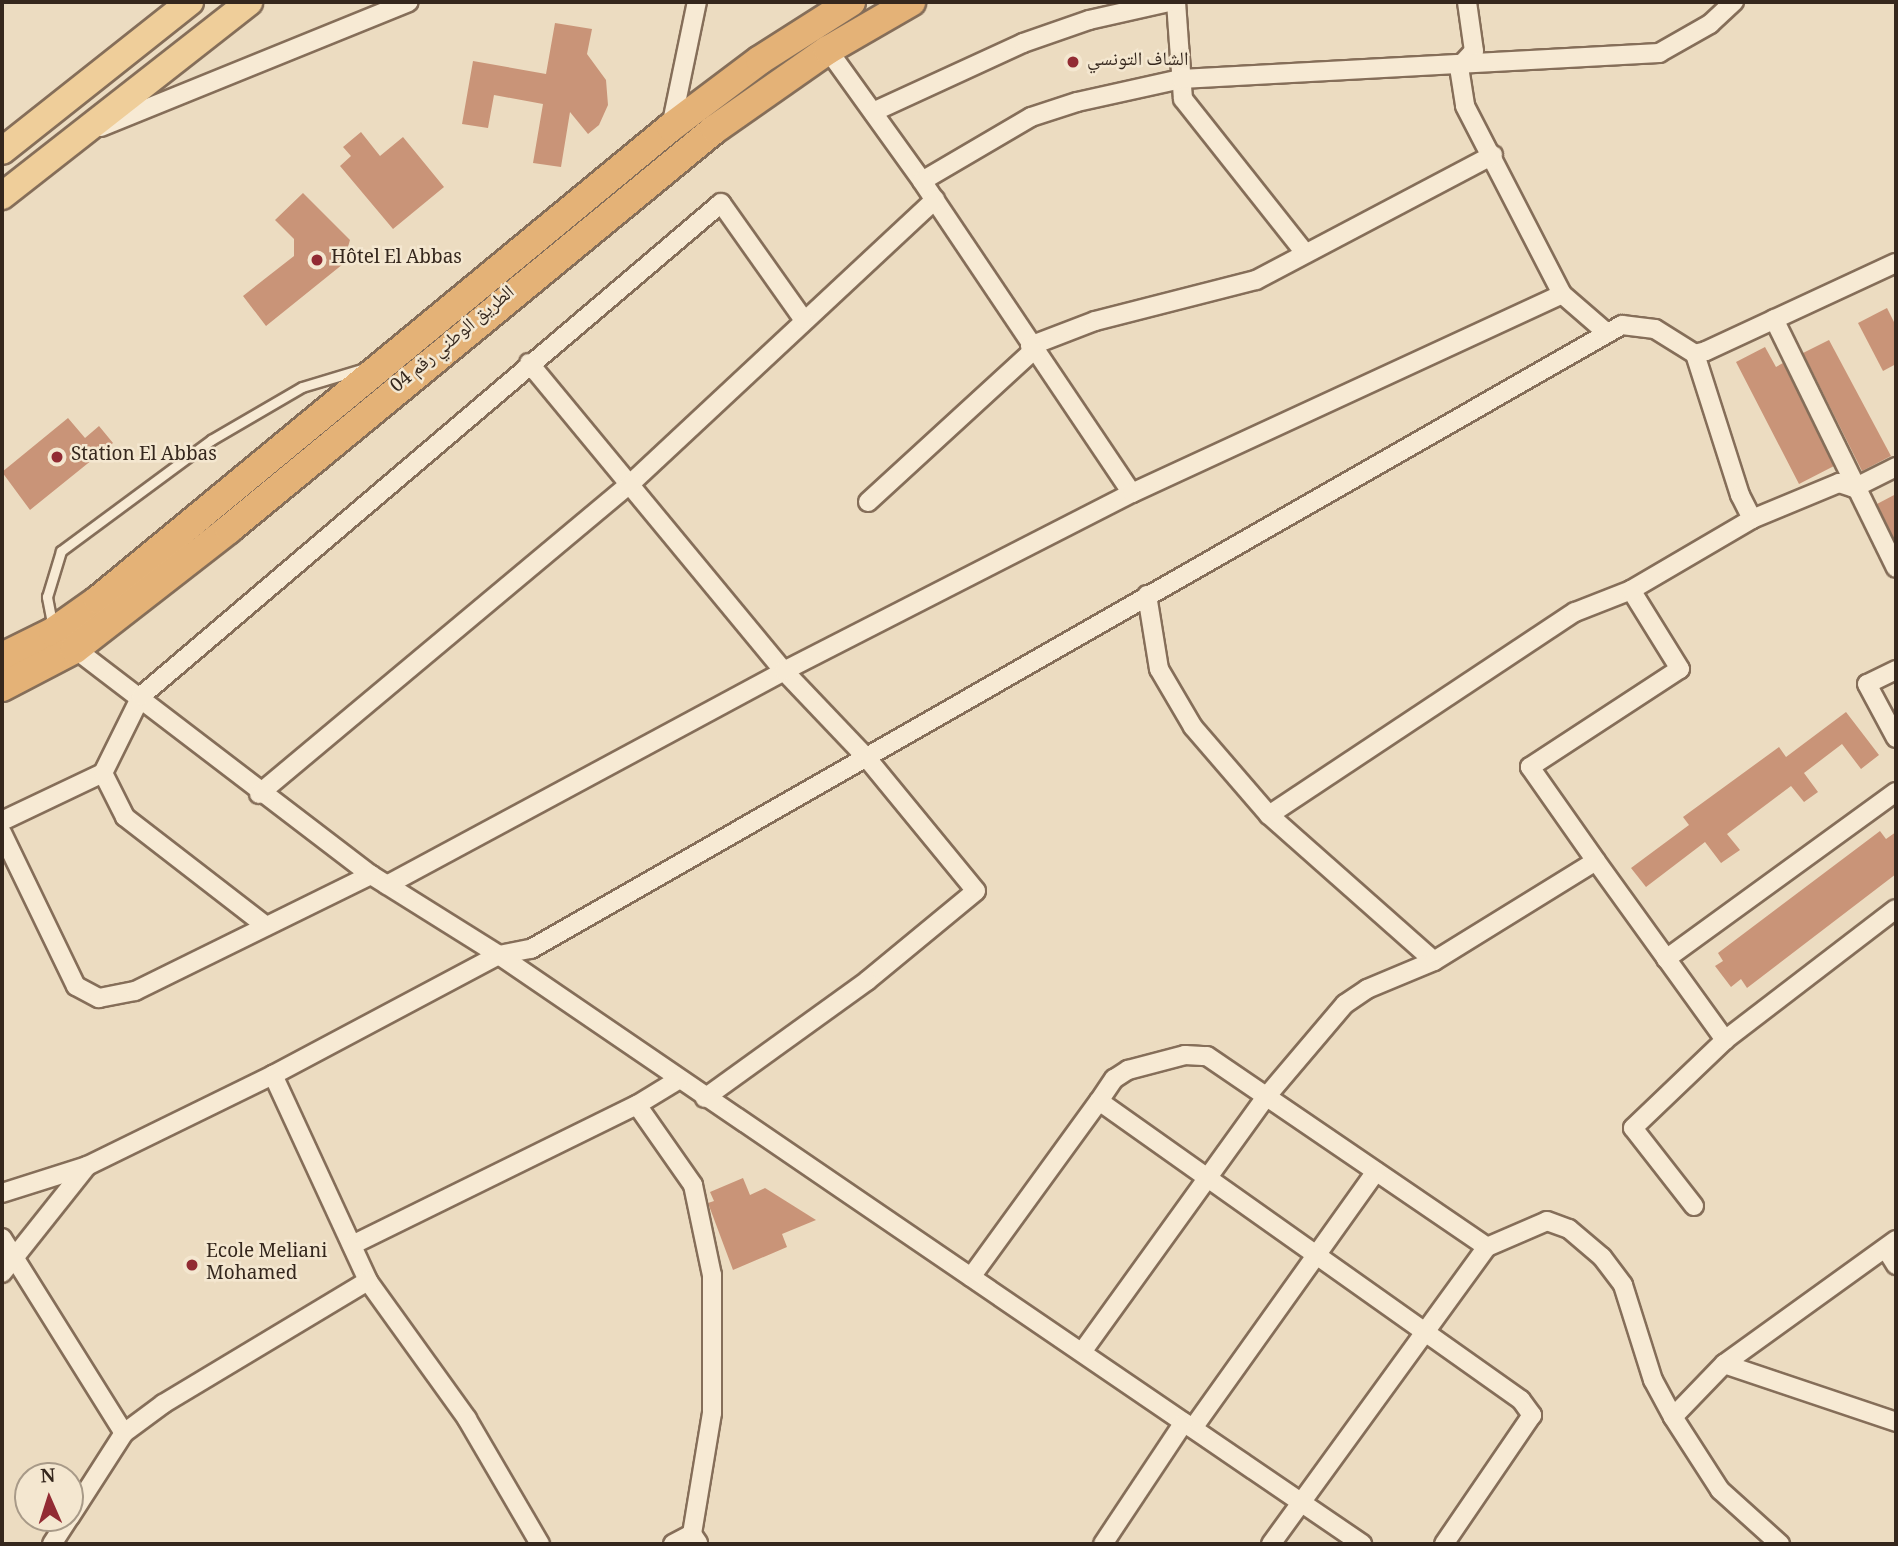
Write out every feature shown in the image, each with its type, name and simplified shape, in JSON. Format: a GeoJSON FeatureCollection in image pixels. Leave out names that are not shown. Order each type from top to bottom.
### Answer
{"type":"FeatureCollection","features":[{"type":"Feature","properties":{"kind":"highway","name":"الطريق الوطني رقم 04"},"geometry":{"type":"LineString","coordinates":[[4,653],[64,641],[380,364],[671,127],[851,2]]}},
{"type":"Feature","properties":{"kind":"highway","name":"الطريق الوطني رقم 04"},"geometry":{"type":"LineString","coordinates":[[2,687],[64,641],[229,529],[715,129],[828,50],[911,2]]}},
{"type":"Feature","properties":{"kind":"main road"},"geometry":{"type":"LineString","coordinates":[[2,151],[190,2]]}},
{"type":"Feature","properties":{"kind":"main road"},"geometry":{"type":"LineString","coordinates":[[2,196],[249,2]]}},
{"type":"Feature","properties":{"kind":"street"},"geometry":{"type":"LineString","coordinates":[[79,136],[409,2]]}},
{"type":"Feature","properties":{"kind":"street"},"geometry":{"type":"LineString","coordinates":[[671,127],[697,2]]}},
{"type":"Feature","properties":{"kind":"street"},"geometry":{"type":"LineString","coordinates":[[873,112],[1023,43],[1089,20],[1169,2]]}},
{"type":"Feature","properties":{"kind":"street"},"geometry":{"type":"LineString","coordinates":[[1176,2],[1183,99],[1305,253]]}},
{"type":"Feature","properties":{"kind":"street"},"geometry":{"type":"LineString","coordinates":[[1459,67],[1474,51],[1468,2]]}},
{"type":"Feature","properties":{"kind":"street"},"geometry":{"type":"LineString","coordinates":[[922,181],[1031,117],[1077,102],[1181,79],[1459,67],[1658,53],[1710,24],[1734,2]]}},
{"type":"Feature","properties":{"kind":"street"},"geometry":{"type":"LineString","coordinates":[[828,50],[922,181],[1132,493]]}},
{"type":"Feature","properties":{"kind":"street"},"geometry":{"type":"LineString","coordinates":[[1459,67],[1465,106],[1493,155],[1562,294],[1607,333]]}},
{"type":"Feature","properties":{"kind":"street"},"geometry":{"type":"LineString","coordinates":[[868,502],[1032,348],[1095,321],[1256,280],[1493,155]]}},
{"type":"Feature","properties":{"kind":"street"},"geometry":{"type":"LineString","coordinates":[[259,794],[628,486],[803,319],[935,201]]}},
{"type":"Feature","properties":{"kind":"street"},"geometry":{"type":"LineString","coordinates":[[2,821],[103,774],[141,696],[529,363],[720,204],[803,319]]}},
{"type":"Feature","properties":{"kind":"street"},"geometry":{"type":"LineString","coordinates":[[1695,354],[1896,265]]}},
{"type":"Feature","properties":{"kind":"street"},"geometry":{"type":"LineString","coordinates":[[2,832],[76,986],[99,998],[135,991],[266,926],[379,880],[1132,493],[1562,294]]}},
{"type":"Feature","properties":{"kind":"street"},"geometry":{"type":"LineString","coordinates":[[1774,319],[1854,488],[1896,568]]}},
{"type":"Feature","properties":{"kind":"street"},"geometry":{"type":"LineString","coordinates":[[2,1193],[87,1166],[273,1075],[499,955],[543,943],[1622,325],[1655,329],[1695,354],[1752,519]]}},
{"type":"Feature","properties":{"kind":"street"},"geometry":{"type":"LineString","coordinates":[[529,363],[628,486],[784,671],[866,757],[976,891],[867,981],[705,1098]]}},
{"type":"Feature","properties":{"kind":"street"},"geometry":{"type":"LineString","coordinates":[[1269,815],[1575,612],[1631,590],[1752,519],[1839,483],[1854,488],[1896,467]]}},
{"type":"Feature","properties":{"kind":"street"},"geometry":{"type":"LineString","coordinates":[[1631,590],[1680,669],[1530,766],[1725,1040]]}},
{"type":"Feature","properties":{"kind":"street"},"geometry":{"type":"LineString","coordinates":[[1147,595],[1159,669],[1193,727],[1269,815],[1434,961]]}},
{"type":"Feature","properties":{"kind":"street"},"geometry":{"type":"LineString","coordinates":[[64,641],[141,696],[259,794],[379,880],[499,955],[678,1080],[1362,1544]]}},
{"type":"Feature","properties":{"kind":"street"},"geometry":{"type":"LineString","coordinates":[[1896,670],[1867,684],[1896,738]]}},
{"type":"Feature","properties":{"kind":"street"},"geometry":{"type":"LineString","coordinates":[[103,774],[125,817],[266,926]]}},
{"type":"Feature","properties":{"kind":"street"},"geometry":{"type":"LineString","coordinates":[[1666,959],[1896,792]]}},
{"type":"Feature","properties":{"kind":"street"},"geometry":{"type":"LineString","coordinates":[[1082,1352],[1266,1097],[1345,1004],[1367,989],[1434,961],[1596,861]]}},
{"type":"Feature","properties":{"kind":"street"},"geometry":{"type":"LineString","coordinates":[[1694,1206],[1633,1128],[1725,1040],[1896,909]]}},
{"type":"Feature","properties":{"kind":"street"},"geometry":{"type":"LineString","coordinates":[[971,1277],[1114,1079],[1128,1070],[1185,1055],[1207,1056],[1487,1247]]}},
{"type":"Feature","properties":{"kind":"street"},"geometry":{"type":"LineString","coordinates":[[273,1075],[368,1281],[467,1419],[540,1544]]}},
{"type":"Feature","properties":{"kind":"street"},"geometry":{"type":"LineString","coordinates":[[352,1245],[637,1105],[678,1080]]}},
{"type":"Feature","properties":{"kind":"street"},"geometry":{"type":"LineString","coordinates":[[1099,1101],[1521,1400],[1532,1415],[1444,1544]]}},
{"type":"Feature","properties":{"kind":"street"},"geometry":{"type":"LineString","coordinates":[[637,1105],[693,1185],[712,1275],[712,1413],[695,1539],[673,1544]]}},
{"type":"Feature","properties":{"kind":"street"},"geometry":{"type":"LineString","coordinates":[[2,1273],[87,1166]]}},
{"type":"Feature","properties":{"kind":"street"},"geometry":{"type":"LineString","coordinates":[[1103,1544],[1376,1171]]}},
{"type":"Feature","properties":{"kind":"street"},"geometry":{"type":"LineString","coordinates":[[1271,1544],[1422,1331],[1487,1247],[1546,1221],[1569,1229],[1602,1256],[1623,1285],[1653,1380],[1673,1417],[1720,1490],[1780,1544]]}},
{"type":"Feature","properties":{"kind":"street"},"geometry":{"type":"LineString","coordinates":[[2,1238],[124,1433]]}},
{"type":"Feature","properties":{"kind":"street"},"geometry":{"type":"LineString","coordinates":[[1673,1417],[1724,1364],[1891,1244],[1896,1265]]}},
{"type":"Feature","properties":{"kind":"street"},"geometry":{"type":"LineString","coordinates":[[84,1495],[124,1433],[163,1404],[368,1281]]}},
{"type":"Feature","properties":{"kind":"street"},"geometry":{"type":"LineString","coordinates":[[1724,1364],[1896,1422]]}},
{"type":"Feature","properties":{"kind":"lane"},"geometry":{"type":"LineString","coordinates":[[64,641],[47,597],[61,551],[211,440],[291,393],[380,364]]}},
{"type":"Feature","properties":{"kind":"building"},"geometry":{"type":"Polygon","coordinates":[[[555,23],[592,29],[587,54],[606,80],[608,105],[599,125],[588,134],[570,112],[561,167],[533,163],[543,104],[494,95],[488,128],[462,124],[473,61],[546,74],[555,23]]]}},
{"type":"Feature","properties":{"kind":"building"},"geometry":{"type":"Polygon","coordinates":[[[361,132],[380,156],[403,137],[444,187],[393,229],[340,166],[351,156],[343,147],[361,132]]]}},
{"type":"Feature","properties":{"kind":"building","name":"Hôtel El Abbas"},"geometry":{"type":"Polygon","coordinates":[[[303,193],[350,240],[343,264],[266,326],[243,296],[294,256],[294,239],[275,220],[303,193]]]}},
{"type":"Feature","properties":{"kind":"building"},"geometry":{"type":"Polygon","coordinates":[[[1887,308],[1896,326],[1896,364],[1883,371],[1858,323],[1887,308]]]}},
{"type":"Feature","properties":{"kind":"building"},"geometry":{"type":"Polygon","coordinates":[[[1829,340],[1891,456],[1862,471],[1803,353],[1829,340]]]}},
{"type":"Feature","properties":{"kind":"building"},"geometry":{"type":"Polygon","coordinates":[[[1765,347],[1776,367],[1783,363],[1834,466],[1799,484],[1736,362],[1765,347]]]}},
{"type":"Feature","properties":{"kind":"building","name":"Station El Abbas"},"geometry":{"type":"Polygon","coordinates":[[[68,418],[85,438],[99,426],[113,443],[30,510],[2,472],[68,418]]]}},
{"type":"Feature","properties":{"kind":"building"},"geometry":{"type":"Polygon","coordinates":[[[1896,494],[1896,543],[1877,504],[1896,494]]]}},
{"type":"Feature","properties":{"kind":"building"},"geometry":{"type":"Polygon","coordinates":[[[1846,712],[1879,755],[1861,769],[1842,744],[1804,773],[1818,792],[1804,802],[1791,786],[1727,834],[1740,850],[1721,863],[1705,842],[1646,887],[1631,868],[1689,825],[1683,817],[1779,747],[1786,757],[1846,712]]]}},
{"type":"Feature","properties":{"kind":"building"},"geometry":{"type":"Polygon","coordinates":[[[1880,831],[1886,839],[1896,832],[1896,874],[1747,988],[1741,979],[1731,987],[1715,966],[1723,961],[1718,953],[1880,831]]]}},
{"type":"Feature","properties":{"kind":"building"},"geometry":{"type":"Polygon","coordinates":[[[743,1178],[750,1195],[765,1188],[816,1220],[782,1234],[787,1247],[733,1270],[708,1203],[714,1201],[710,1192],[743,1178]]]}},
{"type":"Feature","properties":{"kind":"place","name":"الشاف التونسي"},"geometry":{"type":"Point","coordinates":[1073,62]}},
{"type":"Feature","properties":{"kind":"place","name":"Hôtel El Abbas"},"geometry":{"type":"Point","coordinates":[317,260]}},
{"type":"Feature","properties":{"kind":"place","name":"Station El Abbas"},"geometry":{"type":"Point","coordinates":[57,457]}},
{"type":"Feature","properties":{"kind":"place","name":"Ecole Meliani Mohamed"},"geometry":{"type":"Point","coordinates":[192,1265]}}]}
